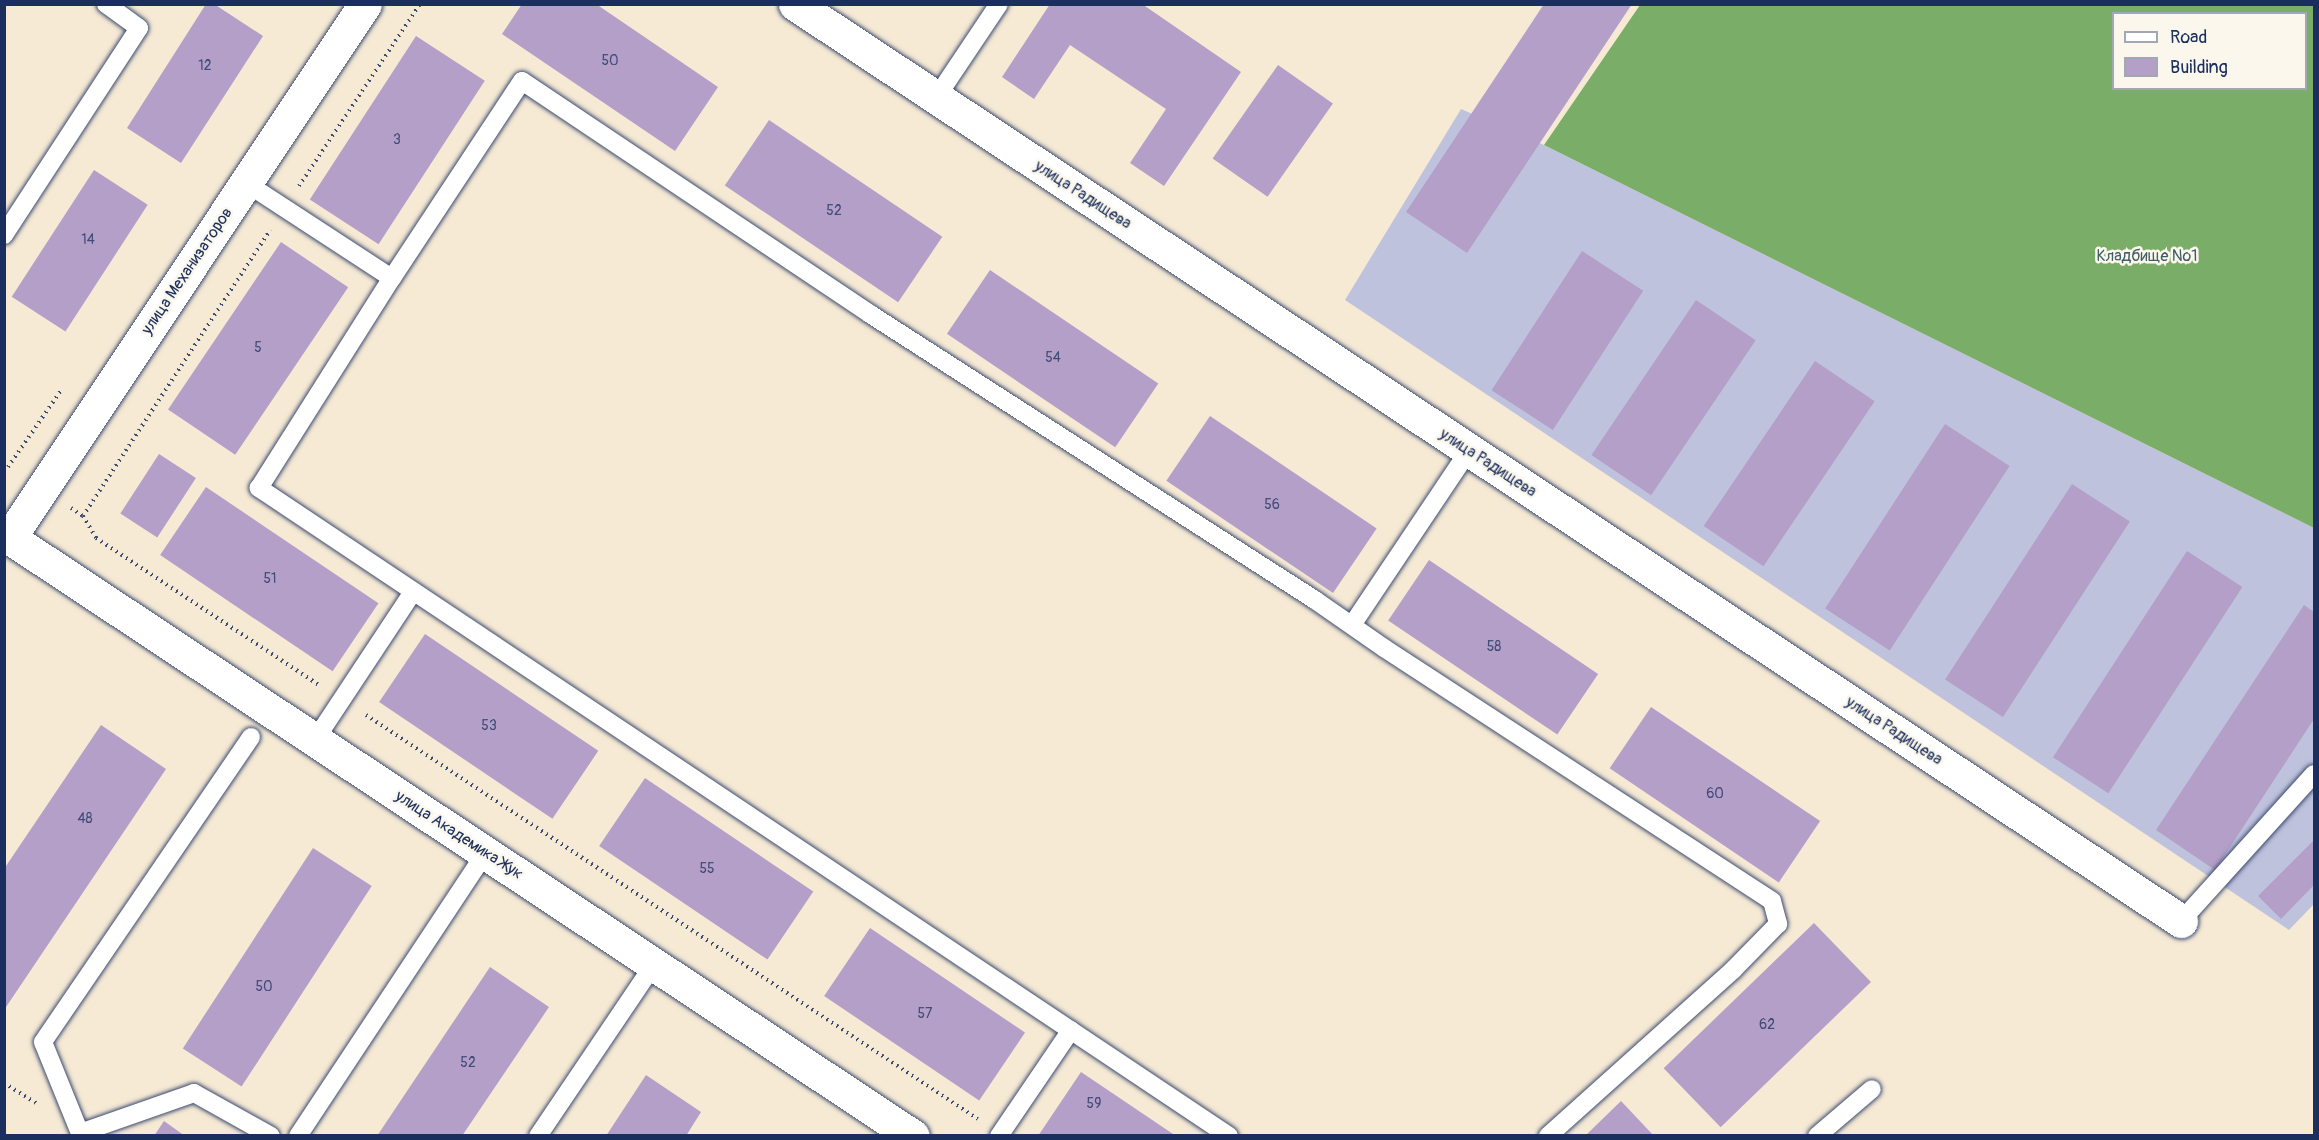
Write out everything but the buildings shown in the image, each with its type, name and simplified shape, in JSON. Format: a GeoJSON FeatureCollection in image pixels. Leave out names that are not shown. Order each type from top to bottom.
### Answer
{"type":"FeatureCollection","features":[{"type":"Feature","properties":{"kind":"street","name":"улица Радищева"},"geometry":{"type":"LineString","coordinates":[[795,4],[2181,921]]}},
{"type":"Feature","properties":{"kind":"street","name":"улица Механизаторов"},"geometry":{"type":"LineString","coordinates":[[6,538],[42,489],[363,5]]}},
{"type":"Feature","properties":{"kind":"street","name":"улица Академика Жук"},"geometry":{"type":"LineString","coordinates":[[6,538],[486,852],[913,1136]]}},
{"type":"Feature","properties":{"kind":"lane"},"geometry":{"type":"LineString","coordinates":[[4,235],[140,28],[106,4]]}},
{"type":"Feature","properties":{"kind":"lane"},"geometry":{"type":"LineString","coordinates":[[936,98],[999,4]]}},
{"type":"Feature","properties":{"kind":"lane"},"geometry":{"type":"LineString","coordinates":[[1228,1136],[259,488],[392,278],[522,81],[870,314],[1352,625],[1772,901],[1778,924],[1733,970],[1548,1136]]}},
{"type":"Feature","properties":{"kind":"lane"},"geometry":{"type":"LineString","coordinates":[[246,183],[392,278]]}},
{"type":"Feature","properties":{"kind":"lane"},"geometry":{"type":"LineString","coordinates":[[1352,625],[1469,450]]}},
{"type":"Feature","properties":{"kind":"lane"},"geometry":{"type":"LineString","coordinates":[[315,740],[413,592]]}},
{"type":"Feature","properties":{"kind":"lane"},"geometry":{"type":"LineString","coordinates":[[251,737],[43,1042],[80,1133],[194,1093],[271,1136]]}},
{"type":"Feature","properties":{"kind":"lane"},"geometry":{"type":"LineString","coordinates":[[2181,921],[2314,774]]}},
{"type":"Feature","properties":{"kind":"lane"},"geometry":{"type":"LineString","coordinates":[[298,1136],[486,852]]}},
{"type":"Feature","properties":{"kind":"lane"},"geometry":{"type":"LineString","coordinates":[[538,1136],[654,964]]}},
{"type":"Feature","properties":{"kind":"lane"},"geometry":{"type":"LineString","coordinates":[[999,1135],[1071,1030]]}},
{"type":"Feature","properties":{"kind":"lane"},"geometry":{"type":"LineString","coordinates":[[1817,1136],[1872,1089]]}},
{"type":"Feature","properties":{"kind":"path"},"geometry":{"type":"LineString","coordinates":[[83,516],[420,4]]}},
{"type":"Feature","properties":{"kind":"path"},"geometry":{"type":"LineString","coordinates":[[4,467],[83,516],[96,538],[999,1135]]}},
{"type":"Feature","properties":{"kind":"shaded area"},"geometry":{"type":"Polygon","coordinates":[[[1461,109],[1544,145],[2314,528],[2314,904],[2289,930],[1345,300],[1461,109]]]}},
{"type":"Feature","properties":{"kind":"green space","name":"Кладбище №1"},"geometry":{"type":"Polygon","coordinates":[[[1640,5],[2314,5],[2314,528],[1544,145],[1640,5]]]}}]}
